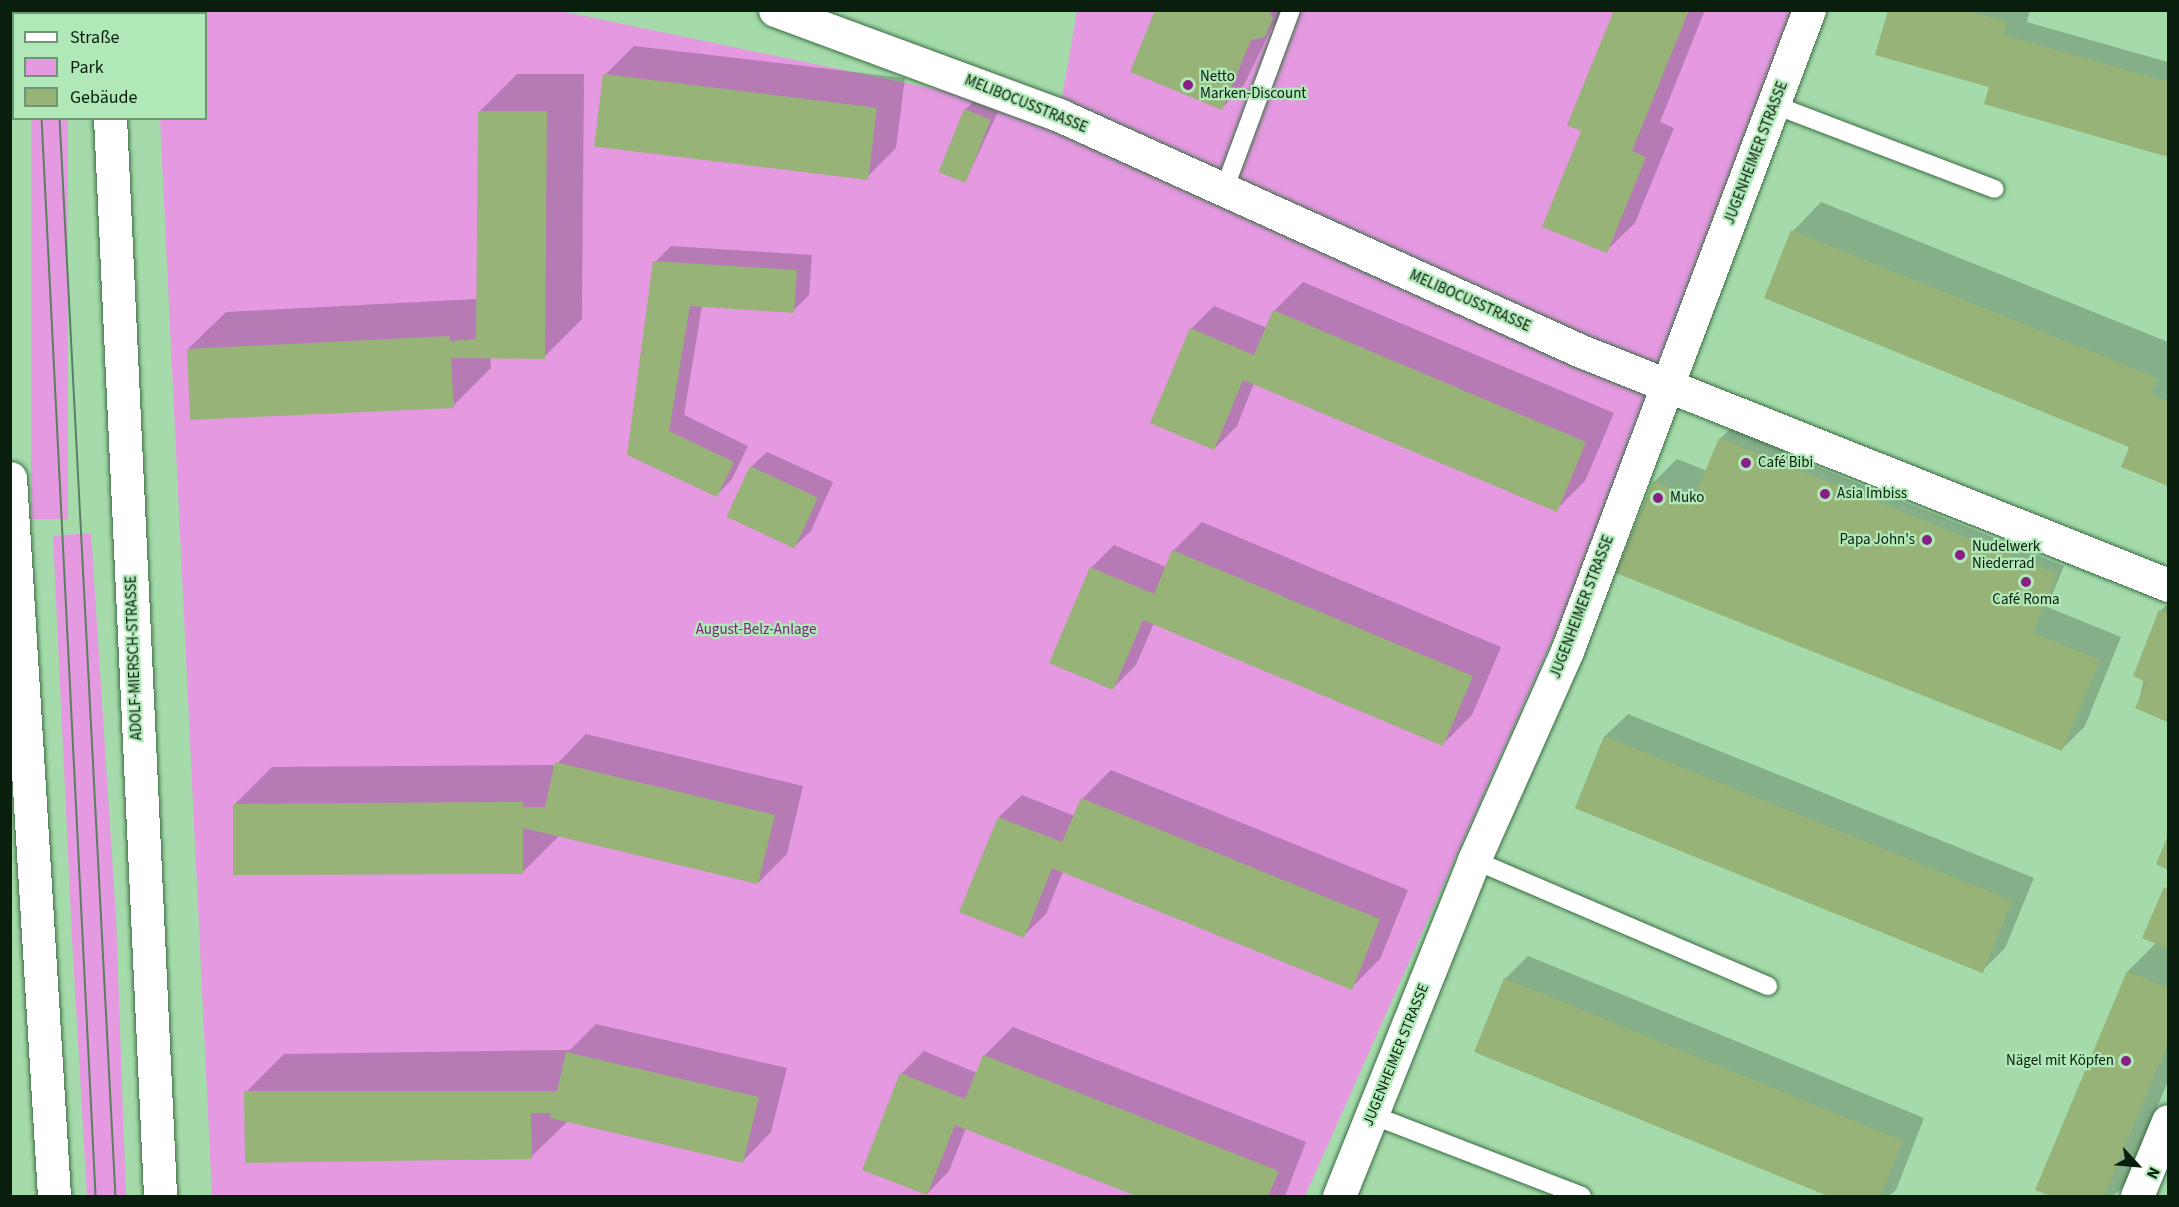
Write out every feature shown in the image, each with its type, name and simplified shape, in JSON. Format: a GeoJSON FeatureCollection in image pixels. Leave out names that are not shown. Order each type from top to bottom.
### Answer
{"type":"FeatureCollection","features":[{"type":"Feature","properties":{"kind":"street","name":"MELIBOCUSSTRASSE"},"geometry":{"type":"LineString","coordinates":[[775,10],[1059,115],[1666,384],[2169,585]]}},
{"type":"Feature","properties":{"kind":"street","name":"JUGENHEIMER STRASSE"},"geometry":{"type":"LineString","coordinates":[[1339,1197],[1474,860],[1567,651],[1809,10]]}},
{"type":"Feature","properties":{"kind":"street","name":"ADOLF-MIERSCH-STRASSE"},"geometry":{"type":"LineString","coordinates":[[110,120],[160,1197]]}},
{"type":"Feature","properties":{"kind":"street"},"geometry":{"type":"LineString","coordinates":[[10,478],[54,1197]]}},
{"type":"Feature","properties":{"kind":"street"},"geometry":{"type":"LineString","coordinates":[[2137,1197],[2169,1122]]}},
{"type":"Feature","properties":{"kind":"lane"},"geometry":{"type":"LineString","coordinates":[[1224,190],[1291,10]]}},
{"type":"Feature","properties":{"kind":"lane"},"geometry":{"type":"LineString","coordinates":[[1775,105],[1995,189]]}},
{"type":"Feature","properties":{"kind":"lane"},"geometry":{"type":"LineString","coordinates":[[1474,860],[1768,986]]}},
{"type":"Feature","properties":{"kind":"lane"},"geometry":{"type":"LineString","coordinates":[[1372,1115],[1582,1197]]}},
{"type":"Feature","properties":{"kind":"green space","name":"August-Belz-Anlage"},"geometry":{"type":"Polygon","coordinates":[[[155,11],[561,11],[1059,115],[1077,11],[1807,11],[1666,384],[1305,1196],[212,1196],[160,120],[207,120],[207,12],[155,11]]]}},
{"type":"Feature","properties":{"kind":"green space"},"geometry":{"type":"Polygon","coordinates":[[[31,120],[68,120],[68,519],[31,519],[31,120]]]}},
{"type":"Feature","properties":{"kind":"green space"},"geometry":{"type":"Polygon","coordinates":[[[91,533],[116,918],[126,1196],[87,1196],[72,937],[53,536],[91,533]]]}},
{"type":"Feature","properties":{"kind":"building"},"geometry":{"type":"Polygon","coordinates":[[[1155,10],[1268,10],[1273,18],[1265,37],[1251,40],[1222,110],[1130,72],[1155,10]]]}},
{"type":"Feature","properties":{"kind":"building"},"geometry":{"type":"Polygon","coordinates":[[[1614,10],[1689,10],[1632,151],[1646,157],[1607,253],[1542,227],[1581,131],[1567,125],[1614,10]]]}},
{"type":"Feature","properties":{"kind":"building"},"geometry":{"type":"Polygon","coordinates":[[[1888,10],[1966,10],[2007,22],[2004,35],[2168,82],[2168,157],[1984,104],[1989,87],[1875,55],[1888,10]]]}},
{"type":"Feature","properties":{"kind":"building"},"geometry":{"type":"Polygon","coordinates":[[[603,74],[877,108],[868,180],[594,146],[603,74]]]}},
{"type":"Feature","properties":{"kind":"building"},"geometry":{"type":"Polygon","coordinates":[[[964,109],[991,120],[965,183],[939,172],[964,109]]]}},
{"type":"Feature","properties":{"kind":"building"},"geometry":{"type":"Polygon","coordinates":[[[478,111],[547,111],[545,359],[451,358],[454,408],[190,420],[187,349],[450,336],[450,341],[476,339],[478,111]]]}},
{"type":"Feature","properties":{"kind":"building"},"geometry":{"type":"Polygon","coordinates":[[[1791,230],[2157,378],[2151,394],[2168,401],[2168,486],[2121,467],[2129,447],[1764,298],[1791,230]]]}},
{"type":"Feature","properties":{"kind":"building"},"geometry":{"type":"Polygon","coordinates":[[[653,261],[797,270],[794,313],[690,306],[669,431],[734,462],[717,497],[627,455],[653,261]]]}},
{"type":"Feature","properties":{"kind":"building"},"geometry":{"type":"Polygon","coordinates":[[[1273,310],[1586,442],[1557,512],[1243,380],[1214,450],[1150,423],[1190,328],[1254,355],[1273,310]]]}},
{"type":"Feature","properties":{"kind":"building"},"geometry":{"type":"Polygon","coordinates":[[[1719,438],[2057,574],[2033,633],[2100,660],[2062,751],[1616,573],[1653,481],[1694,498],[1719,438]]]}},
{"type":"Feature","properties":{"kind":"building"},"geometry":{"type":"Polygon","coordinates":[[[750,466],[818,498],[794,548],[726,517],[750,466]]]}},
{"type":"Feature","properties":{"kind":"building"},"geometry":{"type":"Polygon","coordinates":[[[1172,550],[1473,676],[1443,746],[1143,620],[1113,690],[1049,663],[1090,567],[1154,594],[1172,550]]]}},
{"type":"Feature","properties":{"kind":"building"},"geometry":{"type":"Polygon","coordinates":[[[2159,610],[2168,614],[2167,722],[2135,708],[2146,682],[2133,676],[2159,610]]]}},
{"type":"Feature","properties":{"kind":"building"},"geometry":{"type":"Polygon","coordinates":[[[1604,736],[2012,901],[1983,973],[1575,808],[1604,736]]]}},
{"type":"Feature","properties":{"kind":"building"},"geometry":{"type":"Polygon","coordinates":[[[555,762],[775,815],[758,884],[523,828],[523,874],[233,875],[233,804],[523,802],[523,807],[545,807],[555,762]]]}},
{"type":"Feature","properties":{"kind":"building"},"geometry":{"type":"Polygon","coordinates":[[[1081,798],[1380,919],[1352,990],[1052,868],[1024,938],[959,912],[998,817],[1062,842],[1081,798]]]}},
{"type":"Feature","properties":{"kind":"building"},"geometry":{"type":"Polygon","coordinates":[[[2168,835],[2168,870],[2156,864],[2168,835]]]}},
{"type":"Feature","properties":{"kind":"building"},"geometry":{"type":"Polygon","coordinates":[[[2164,887],[2168,889],[2168,949],[2142,938],[2164,887]]]}},
{"type":"Feature","properties":{"kind":"building"},"geometry":{"type":"Polygon","coordinates":[[[2127,971],[2168,988],[2168,1043],[2104,1196],[2050,1196],[2035,1190],[2127,971]]]}},
{"type":"Feature","properties":{"kind":"building"},"geometry":{"type":"Polygon","coordinates":[[[1504,978],[1903,1141],[1880,1196],[1828,1196],[1474,1052],[1504,978]]]}},
{"type":"Feature","properties":{"kind":"building"},"geometry":{"type":"Polygon","coordinates":[[[566,1052],[759,1097],[743,1163],[550,1118],[551,1113],[531,1113],[532,1159],[245,1163],[244,1091],[557,1091],[566,1052]]]}},
{"type":"Feature","properties":{"kind":"building"},"geometry":{"type":"Polygon","coordinates":[[[983,1055],[1279,1171],[1268,1196],[1136,1196],[955,1125],[927,1195],[862,1170],[900,1073],[965,1099],[983,1055]]]}},
{"type":"Feature","properties":{"kind":"tram line"},"geometry":{"type":"LineString","coordinates":[[42,120],[96,1196]]}},
{"type":"Feature","properties":{"kind":"tram line"},"geometry":{"type":"LineString","coordinates":[[60,120],[116,1196]]}},
{"type":"Feature","properties":{"kind":"place","name":"Netto Marken-Discount"},"geometry":{"type":"Point","coordinates":[1188,85]}},
{"type":"Feature","properties":{"kind":"place","name":"Café Bibi"},"geometry":{"type":"Point","coordinates":[1746,463]}},
{"type":"Feature","properties":{"kind":"place","name":"Asia Imbiss"},"geometry":{"type":"Point","coordinates":[1825,494]}},
{"type":"Feature","properties":{"kind":"place","name":"Muko"},"geometry":{"type":"Point","coordinates":[1658,498]}},
{"type":"Feature","properties":{"kind":"place","name":"Papa John's"},"geometry":{"type":"Point","coordinates":[1927,540]}},
{"type":"Feature","properties":{"kind":"place","name":"Nudelwerk Niederrad"},"geometry":{"type":"Point","coordinates":[1960,555]}},
{"type":"Feature","properties":{"kind":"place","name":"Café Roma"},"geometry":{"type":"Point","coordinates":[2026,582]}},
{"type":"Feature","properties":{"kind":"place","name":"Nägel mit Köpfen"},"geometry":{"type":"Point","coordinates":[2126,1061]}}]}
